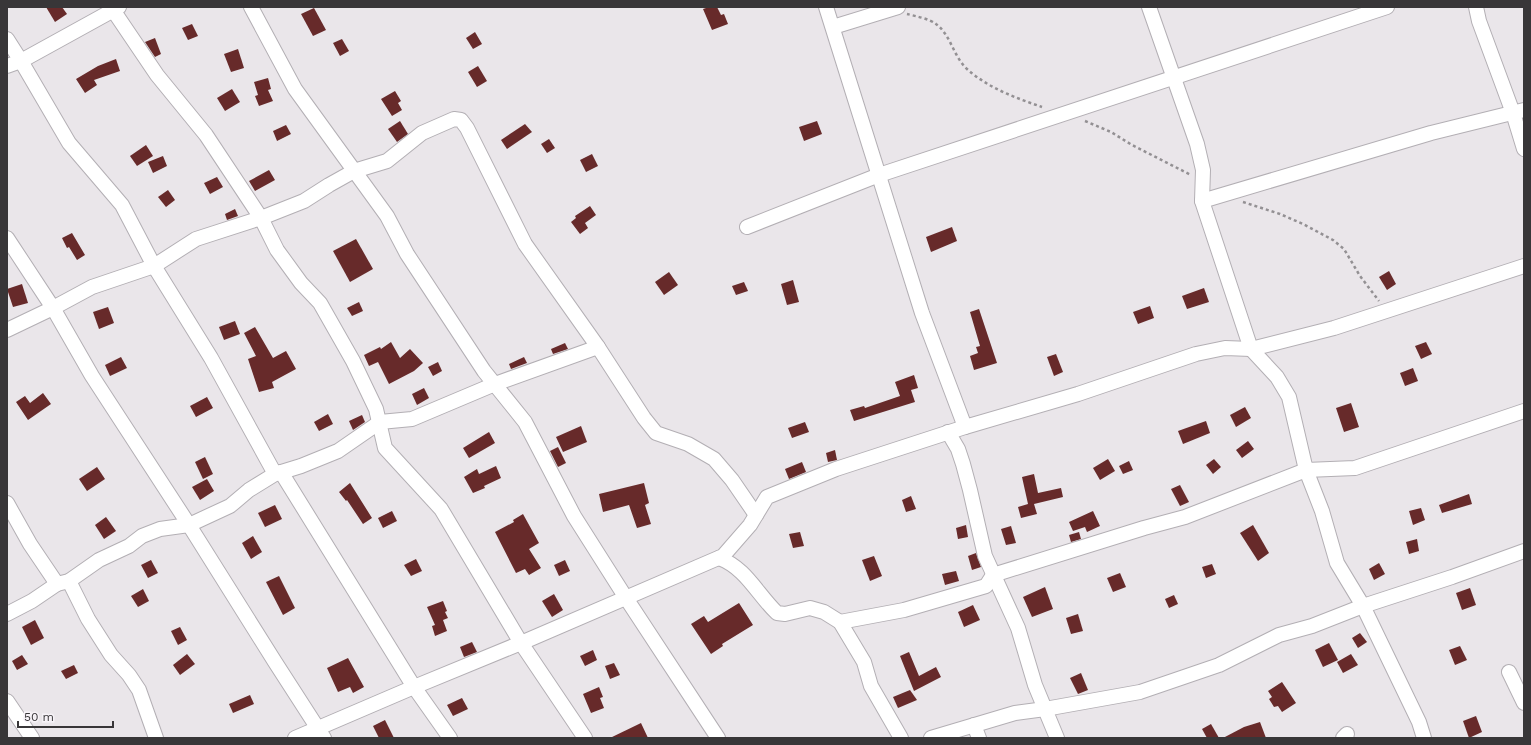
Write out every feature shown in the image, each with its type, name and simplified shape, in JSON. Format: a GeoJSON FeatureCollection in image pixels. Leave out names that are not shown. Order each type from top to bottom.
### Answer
{"type":"FeatureCollection","features":[{"type":"Feature","properties":{"kind":"street"},"geometry":{"type":"LineString","coordinates":[[251,7],[295,89],[387,216],[407,254],[484,371],[525,422],[574,516],[718,738]]}},
{"type":"Feature","properties":{"kind":"street"},"geometry":{"type":"LineString","coordinates":[[826,7],[922,313],[965,427]]}},
{"type":"Feature","properties":{"kind":"street"},"geometry":{"type":"LineString","coordinates":[[1149,7],[1197,144],[1203,170],[1202,200],[1250,349],[1277,377],[1289,397],[1306,470],[1322,511],[1337,563],[1363,606],[1419,722],[1424,738]]}},
{"type":"Feature","properties":{"kind":"street"},"geometry":{"type":"LineString","coordinates":[[747,228],[879,175],[1387,7]]}},
{"type":"Feature","properties":{"kind":"street"},"geometry":{"type":"LineString","coordinates":[[1476,7],[1479,21],[1518,112],[1524,149]]}},
{"type":"Feature","properties":{"kind":"street"},"geometry":{"type":"LineString","coordinates":[[7,66],[21,61],[114,8],[157,74],[206,135],[261,218],[277,250],[301,283],[320,303],[354,361],[376,409],[385,448],[441,509],[521,644],[585,738]]}},
{"type":"Feature","properties":{"kind":"street"},"geometry":{"type":"LineString","coordinates":[[833,27],[896,8]]}},
{"type":"Feature","properties":{"kind":"street"},"geometry":{"type":"LineString","coordinates":[[7,39],[69,143],[122,205],[154,266],[211,358],[278,473],[414,687],[450,738]]}},
{"type":"Feature","properties":{"kind":"street"},"geometry":{"type":"LineString","coordinates":[[1202,200],[1431,133],[1518,112]]}},
{"type":"Feature","properties":{"kind":"street"},"geometry":{"type":"LineString","coordinates":[[7,330],[92,287],[154,266],[196,239],[261,218],[304,200],[354,171],[387,161],[422,133],[454,119],[461,120],[467,128],[525,244],[598,347],[644,418],[656,433],[688,444],[714,459],[732,480],[756,515]]}},
{"type":"Feature","properties":{"kind":"street"},"geometry":{"type":"LineString","coordinates":[[7,238],[52,308],[92,376],[321,733]]}},
{"type":"Feature","properties":{"kind":"street"},"geometry":{"type":"LineString","coordinates":[[295,738],[321,733],[414,687],[521,644],[719,558],[723,556],[740,538],[767,497],[836,469],[948,432],[1078,394],[1196,354],[1225,348],[1250,349],[1334,328],[1524,266]]}},
{"type":"Feature","properties":{"kind":"street"},"geometry":{"type":"LineString","coordinates":[[7,614],[63,583],[99,560],[128,546],[142,536],[160,529],[189,525],[230,506],[249,490],[278,473],[301,466],[338,451],[380,422],[412,419],[495,384],[598,347]]}},
{"type":"Feature","properties":{"kind":"street"},"geometry":{"type":"LineString","coordinates":[[840,622],[904,610],[986,586],[994,575],[1144,528],[1185,517],[1306,470],[1355,468],[1524,411]]}},
{"type":"Feature","properties":{"kind":"street"},"geometry":{"type":"LineString","coordinates":[[948,432],[960,454],[985,556],[1018,628],[1035,685],[1057,738]]}},
{"type":"Feature","properties":{"kind":"street"},"geometry":{"type":"LineString","coordinates":[[7,503],[30,544],[63,583],[111,656],[139,690],[156,738]]}},
{"type":"Feature","properties":{"kind":"street"},"geometry":{"type":"LineString","coordinates":[[931,738],[976,732],[991,719],[1016,713],[1140,692],[1219,665],[1279,635],[1312,626],[1363,606],[1452,577],[1524,551]]}},
{"type":"Feature","properties":{"kind":"street"},"geometry":{"type":"LineString","coordinates":[[719,558],[740,570],[777,613],[785,614],[810,608],[824,612],[840,622],[864,662],[871,686],[901,738]]}},
{"type":"Feature","properties":{"kind":"street"},"geometry":{"type":"LineString","coordinates":[[1509,672],[1524,703]]}},
{"type":"Feature","properties":{"kind":"street"},"geometry":{"type":"LineString","coordinates":[[7,702],[32,738]]}},
{"type":"Feature","properties":{"kind":"path"},"geometry":{"type":"LineString","coordinates":[[896,8],[935,23],[953,46],[955,54],[961,63],[976,77],[1010,96],[1063,114]]}},
{"type":"Feature","properties":{"kind":"path"},"geometry":{"type":"LineString","coordinates":[[1084,121],[1111,132],[1132,145],[1203,181]]}},
{"type":"Feature","properties":{"kind":"path"},"geometry":{"type":"LineString","coordinates":[[1239,200],[1280,214],[1333,240],[1344,249],[1360,276],[1386,311]]}},
{"type":"Feature","properties":{"kind":"building"},"geometry":{"type":"Polygon","coordinates":[[[46,7],[62,7],[67,14],[55,22],[46,7]]]}},
{"type":"Feature","properties":{"kind":"building"},"geometry":{"type":"Polygon","coordinates":[[[717,7],[721,15],[724,14],[728,24],[712,30],[703,9],[717,7]]]}},
{"type":"Feature","properties":{"kind":"building"},"geometry":{"type":"Polygon","coordinates":[[[314,8],[326,30],[313,36],[301,14],[314,8]]]}},
{"type":"Feature","properties":{"kind":"building"},"geometry":{"type":"Polygon","coordinates":[[[192,24],[198,36],[188,40],[182,28],[192,24]]]}},
{"type":"Feature","properties":{"kind":"building"},"geometry":{"type":"Polygon","coordinates":[[[475,32],[482,44],[473,49],[466,38],[475,32]]]}},
{"type":"Feature","properties":{"kind":"building"},"geometry":{"type":"Polygon","coordinates":[[[155,38],[161,54],[155,57],[145,42],[155,38]]]}},
{"type":"Feature","properties":{"kind":"building"},"geometry":{"type":"Polygon","coordinates":[[[342,39],[349,51],[340,56],[333,43],[342,39]]]}},
{"type":"Feature","properties":{"kind":"building"},"geometry":{"type":"Polygon","coordinates":[[[238,49],[244,68],[231,72],[224,54],[238,49]]]}},
{"type":"Feature","properties":{"kind":"building"},"geometry":{"type":"Polygon","coordinates":[[[116,59],[120,71],[94,80],[97,85],[85,93],[76,79],[98,66],[116,59]]]}},
{"type":"Feature","properties":{"kind":"building"},"geometry":{"type":"Polygon","coordinates":[[[478,66],[487,81],[477,87],[468,72],[478,66]]]}},
{"type":"Feature","properties":{"kind":"building"},"geometry":{"type":"Polygon","coordinates":[[[268,78],[271,89],[268,90],[273,101],[259,106],[255,96],[258,95],[254,82],[268,78]]]}},
{"type":"Feature","properties":{"kind":"building"},"geometry":{"type":"Polygon","coordinates":[[[232,89],[240,102],[225,111],[217,98],[232,89]]]}},
{"type":"Feature","properties":{"kind":"building"},"geometry":{"type":"Polygon","coordinates":[[[395,91],[401,101],[398,103],[402,110],[392,116],[381,99],[395,91]]]}},
{"type":"Feature","properties":{"kind":"building"},"geometry":{"type":"Polygon","coordinates":[[[400,121],[408,134],[397,142],[388,129],[400,121]]]}},
{"type":"Feature","properties":{"kind":"building"},"geometry":{"type":"Polygon","coordinates":[[[817,121],[822,134],[804,141],[799,127],[817,121]]]}},
{"type":"Feature","properties":{"kind":"building"},"geometry":{"type":"Polygon","coordinates":[[[525,124],[532,132],[507,149],[501,140],[525,124]]]}},
{"type":"Feature","properties":{"kind":"building"},"geometry":{"type":"Polygon","coordinates":[[[286,125],[291,134],[277,141],[273,131],[286,125]]]}},
{"type":"Feature","properties":{"kind":"building"},"geometry":{"type":"Polygon","coordinates":[[[549,139],[555,148],[547,153],[541,144],[549,139]]]}},
{"type":"Feature","properties":{"kind":"building"},"geometry":{"type":"Polygon","coordinates":[[[146,145],[153,156],[137,166],[130,156],[146,145]]]}},
{"type":"Feature","properties":{"kind":"building"},"geometry":{"type":"Polygon","coordinates":[[[592,154],[598,166],[586,172],[580,160],[592,154]]]}},
{"type":"Feature","properties":{"kind":"building"},"geometry":{"type":"Polygon","coordinates":[[[163,156],[167,166],[153,173],[148,162],[163,156]]]}},
{"type":"Feature","properties":{"kind":"building"},"geometry":{"type":"Polygon","coordinates":[[[269,170],[275,180],[255,191],[249,181],[269,170]]]}},
{"type":"Feature","properties":{"kind":"building"},"geometry":{"type":"Polygon","coordinates":[[[217,177],[223,187],[210,194],[204,183],[217,177]]]}},
{"type":"Feature","properties":{"kind":"building"},"geometry":{"type":"Polygon","coordinates":[[[168,190],[175,200],[166,207],[158,197],[168,190]]]}},
{"type":"Feature","properties":{"kind":"building"},"geometry":{"type":"Polygon","coordinates":[[[590,206],[596,215],[585,223],[588,228],[580,234],[571,222],[576,218],[575,216],[590,206]]]}},
{"type":"Feature","properties":{"kind":"building"},"geometry":{"type":"Polygon","coordinates":[[[235,209],[238,216],[227,220],[225,214],[235,209]]]}},
{"type":"Feature","properties":{"kind":"building"},"geometry":{"type":"Polygon","coordinates":[[[952,227],[957,241],[931,252],[926,237],[952,227]]]}},
{"type":"Feature","properties":{"kind":"building"},"geometry":{"type":"Polygon","coordinates":[[[72,233],[85,255],[77,260],[69,247],[67,248],[62,238],[72,233]]]}},
{"type":"Feature","properties":{"kind":"building"},"geometry":{"type":"Polygon","coordinates":[[[356,239],[373,269],[350,282],[333,251],[356,239]]]}},
{"type":"Feature","properties":{"kind":"building"},"geometry":{"type":"Polygon","coordinates":[[[1389,271],[1396,284],[1387,290],[1379,277],[1389,271]]]}},
{"type":"Feature","properties":{"kind":"building"},"geometry":{"type":"Polygon","coordinates":[[[669,272],[678,285],[664,295],[655,282],[669,272]]]}},
{"type":"Feature","properties":{"kind":"building"},"geometry":{"type":"Polygon","coordinates":[[[793,280],[799,302],[787,305],[781,284],[793,280]]]}},
{"type":"Feature","properties":{"kind":"building"},"geometry":{"type":"Polygon","coordinates":[[[744,282],[748,291],[736,295],[732,286],[744,282]]]}},
{"type":"Feature","properties":{"kind":"building"},"geometry":{"type":"Polygon","coordinates":[[[22,284],[28,303],[13,307],[7,289],[22,284]]]}},
{"type":"Feature","properties":{"kind":"building"},"geometry":{"type":"Polygon","coordinates":[[[1204,288],[1209,302],[1187,309],[1182,296],[1204,288]]]}},
{"type":"Feature","properties":{"kind":"building"},"geometry":{"type":"Polygon","coordinates":[[[359,302],[363,311],[352,316],[347,308],[359,302]]]}},
{"type":"Feature","properties":{"kind":"building"},"geometry":{"type":"Polygon","coordinates":[[[1150,306],[1154,318],[1138,324],[1133,312],[1150,306]]]}},
{"type":"Feature","properties":{"kind":"building"},"geometry":{"type":"Polygon","coordinates":[[[108,307],[114,323],[99,329],[93,312],[108,307]]]}},
{"type":"Feature","properties":{"kind":"building"},"geometry":{"type":"Polygon","coordinates":[[[979,309],[997,363],[974,370],[970,356],[978,353],[976,347],[980,346],[970,312],[979,309]]]}},
{"type":"Feature","properties":{"kind":"building"},"geometry":{"type":"Polygon","coordinates":[[[235,321],[240,334],[224,340],[219,327],[235,321]]]}},
{"type":"Feature","properties":{"kind":"building"},"geometry":{"type":"Polygon","coordinates":[[[255,327],[273,358],[286,351],[296,369],[272,382],[274,388],[259,392],[248,359],[256,356],[244,333],[255,327]]]}},
{"type":"Feature","properties":{"kind":"building"},"geometry":{"type":"Polygon","coordinates":[[[391,342],[400,358],[410,349],[423,363],[414,371],[389,384],[378,362],[369,366],[364,355],[380,347],[381,349],[391,342]]]}},
{"type":"Feature","properties":{"kind":"building"},"geometry":{"type":"Polygon","coordinates":[[[1426,342],[1432,354],[1421,359],[1415,346],[1426,342]]]}},
{"type":"Feature","properties":{"kind":"building"},"geometry":{"type":"Polygon","coordinates":[[[565,343],[568,349],[553,354],[551,349],[565,343]]]}},
{"type":"Feature","properties":{"kind":"building"},"geometry":{"type":"Polygon","coordinates":[[[1056,354],[1063,372],[1054,376],[1047,357],[1056,354]]]}},
{"type":"Feature","properties":{"kind":"building"},"geometry":{"type":"Polygon","coordinates":[[[121,357],[127,368],[110,376],[105,365],[121,357]]]}},
{"type":"Feature","properties":{"kind":"building"},"geometry":{"type":"Polygon","coordinates":[[[524,357],[527,363],[511,369],[509,364],[524,357]]]}},
{"type":"Feature","properties":{"kind":"building"},"geometry":{"type":"Polygon","coordinates":[[[438,362],[442,371],[433,376],[428,367],[438,362]]]}},
{"type":"Feature","properties":{"kind":"building"},"geometry":{"type":"Polygon","coordinates":[[[1413,368],[1418,381],[1405,386],[1400,373],[1413,368]]]}},
{"type":"Feature","properties":{"kind":"building"},"geometry":{"type":"Polygon","coordinates":[[[914,375],[918,388],[911,390],[915,402],[854,421],[850,410],[864,406],[865,408],[900,396],[895,382],[914,375]]]}},
{"type":"Feature","properties":{"kind":"building"},"geometry":{"type":"Polygon","coordinates":[[[424,388],[429,398],[417,405],[412,394],[424,388]]]}},
{"type":"Feature","properties":{"kind":"building"},"geometry":{"type":"Polygon","coordinates":[[[43,393],[51,404],[28,420],[16,402],[25,396],[30,403],[43,393]]]}},
{"type":"Feature","properties":{"kind":"building"},"geometry":{"type":"Polygon","coordinates":[[[207,397],[213,408],[196,417],[190,406],[207,397]]]}},
{"type":"Feature","properties":{"kind":"building"},"geometry":{"type":"Polygon","coordinates":[[[1351,403],[1359,427],[1344,432],[1336,408],[1351,403]]]}},
{"type":"Feature","properties":{"kind":"building"},"geometry":{"type":"Polygon","coordinates":[[[1245,407],[1251,418],[1236,427],[1230,415],[1245,407]]]}},
{"type":"Feature","properties":{"kind":"building"},"geometry":{"type":"Polygon","coordinates":[[[328,414],[333,424],[319,431],[314,422],[328,414]]]}},
{"type":"Feature","properties":{"kind":"building"},"geometry":{"type":"Polygon","coordinates":[[[362,415],[365,422],[353,430],[349,421],[362,415]]]}},
{"type":"Feature","properties":{"kind":"building"},"geometry":{"type":"Polygon","coordinates":[[[1206,421],[1210,433],[1183,444],[1178,431],[1206,421]]]}},
{"type":"Feature","properties":{"kind":"building"},"geometry":{"type":"Polygon","coordinates":[[[805,422],[809,432],[792,438],[788,428],[805,422]]]}},
{"type":"Feature","properties":{"kind":"building"},"geometry":{"type":"Polygon","coordinates":[[[581,426],[587,442],[563,452],[556,437],[581,426]]]}},
{"type":"Feature","properties":{"kind":"building"},"geometry":{"type":"Polygon","coordinates":[[[489,432],[495,443],[469,458],[463,448],[489,432]]]}},
{"type":"Feature","properties":{"kind":"building"},"geometry":{"type":"Polygon","coordinates":[[[1248,441],[1254,449],[1242,458],[1236,450],[1248,441]]]}},
{"type":"Feature","properties":{"kind":"building"},"geometry":{"type":"Polygon","coordinates":[[[558,447],[566,463],[558,467],[550,451],[558,447]]]}},
{"type":"Feature","properties":{"kind":"building"},"geometry":{"type":"Polygon","coordinates":[[[835,450],[837,460],[828,462],[826,453],[835,450]]]}},
{"type":"Feature","properties":{"kind":"building"},"geometry":{"type":"Polygon","coordinates":[[[205,457],[213,474],[203,479],[195,462],[205,457]]]}},
{"type":"Feature","properties":{"kind":"building"},"geometry":{"type":"Polygon","coordinates":[[[1108,459],[1115,471],[1100,480],[1093,468],[1108,459]]]}},
{"type":"Feature","properties":{"kind":"building"},"geometry":{"type":"Polygon","coordinates":[[[1214,459],[1221,467],[1213,474],[1206,465],[1214,459]]]}},
{"type":"Feature","properties":{"kind":"building"},"geometry":{"type":"Polygon","coordinates":[[[1129,461],[1133,470],[1123,474],[1119,466],[1129,461]]]}},
{"type":"Feature","properties":{"kind":"building"},"geometry":{"type":"Polygon","coordinates":[[[802,462],[806,472],[789,479],[785,469],[802,462]]]}},
{"type":"Feature","properties":{"kind":"building"},"geometry":{"type":"Polygon","coordinates":[[[496,466],[501,478],[484,486],[485,488],[473,493],[464,477],[477,469],[479,474],[496,466]]]}},
{"type":"Feature","properties":{"kind":"building"},"geometry":{"type":"Polygon","coordinates":[[[97,467],[105,479],[87,491],[79,479],[97,467]]]}},
{"type":"Feature","properties":{"kind":"building"},"geometry":{"type":"Polygon","coordinates":[[[1034,474],[1038,493],[1061,488],[1063,497],[1034,504],[1037,514],[1021,518],[1018,507],[1028,504],[1022,477],[1034,474]]]}},
{"type":"Feature","properties":{"kind":"building"},"geometry":{"type":"Polygon","coordinates":[[[207,479],[214,491],[200,500],[192,487],[207,479]]]}},
{"type":"Feature","properties":{"kind":"building"},"geometry":{"type":"Polygon","coordinates":[[[350,483],[372,518],[363,524],[347,500],[346,501],[339,492],[350,483]]]}},
{"type":"Feature","properties":{"kind":"building"},"geometry":{"type":"Polygon","coordinates":[[[644,483],[649,503],[645,505],[651,524],[637,528],[629,505],[603,512],[599,494],[644,483]]]}},
{"type":"Feature","properties":{"kind":"building"},"geometry":{"type":"Polygon","coordinates":[[[1180,485],[1189,502],[1180,506],[1171,489],[1180,485]]]}},
{"type":"Feature","properties":{"kind":"building"},"geometry":{"type":"Polygon","coordinates":[[[1469,494],[1472,504],[1442,513],[1439,505],[1469,494]]]}},
{"type":"Feature","properties":{"kind":"building"},"geometry":{"type":"Polygon","coordinates":[[[911,496],[916,509],[906,512],[902,500],[911,496]]]}},
{"type":"Feature","properties":{"kind":"building"},"geometry":{"type":"Polygon","coordinates":[[[275,505],[282,519],[265,527],[258,513],[275,505]]]}},
{"type":"Feature","properties":{"kind":"building"},"geometry":{"type":"Polygon","coordinates":[[[1421,508],[1425,520],[1413,525],[1409,511],[1421,508]]]}},
{"type":"Feature","properties":{"kind":"building"},"geometry":{"type":"Polygon","coordinates":[[[392,511],[397,521],[383,528],[378,518],[392,511]]]}},
{"type":"Feature","properties":{"kind":"building"},"geometry":{"type":"Polygon","coordinates":[[[1093,511],[1100,526],[1087,532],[1085,527],[1073,531],[1069,522],[1093,511]]]}},
{"type":"Feature","properties":{"kind":"building"},"geometry":{"type":"Polygon","coordinates":[[[523,514],[539,543],[529,549],[541,568],[529,575],[525,569],[516,573],[495,532],[514,522],[513,520],[523,514]]]}},
{"type":"Feature","properties":{"kind":"building"},"geometry":{"type":"Polygon","coordinates":[[[106,517],[116,531],[104,539],[95,525],[106,517]]]}},
{"type":"Feature","properties":{"kind":"building"},"geometry":{"type":"Polygon","coordinates":[[[966,525],[968,537],[958,539],[956,528],[966,525]]]}},
{"type":"Feature","properties":{"kind":"building"},"geometry":{"type":"Polygon","coordinates":[[[1253,525],[1269,553],[1258,561],[1240,533],[1253,525]]]}},
{"type":"Feature","properties":{"kind":"building"},"geometry":{"type":"Polygon","coordinates":[[[1011,526],[1016,543],[1006,545],[1001,529],[1011,526]]]}},
{"type":"Feature","properties":{"kind":"building"},"geometry":{"type":"Polygon","coordinates":[[[800,532],[804,546],[793,548],[789,534],[800,532]]]}},
{"type":"Feature","properties":{"kind":"building"},"geometry":{"type":"Polygon","coordinates":[[[1079,532],[1081,539],[1071,542],[1069,535],[1079,532]]]}},
{"type":"Feature","properties":{"kind":"building"},"geometry":{"type":"Polygon","coordinates":[[[253,536],[262,552],[251,559],[242,543],[253,536]]]}},
{"type":"Feature","properties":{"kind":"building"},"geometry":{"type":"Polygon","coordinates":[[[1417,539],[1419,551],[1409,554],[1406,542],[1417,539]]]}},
{"type":"Feature","properties":{"kind":"building"},"geometry":{"type":"Polygon","coordinates":[[[976,553],[981,567],[972,570],[968,556],[976,553]]]}},
{"type":"Feature","properties":{"kind":"building"},"geometry":{"type":"Polygon","coordinates":[[[874,556],[882,576],[870,581],[862,560],[874,556]]]}},
{"type":"Feature","properties":{"kind":"building"},"geometry":{"type":"Polygon","coordinates":[[[416,559],[422,571],[411,576],[404,565],[416,559]]]}},
{"type":"Feature","properties":{"kind":"building"},"geometry":{"type":"Polygon","coordinates":[[[151,560],[158,573],[148,578],[141,565],[151,560]]]}},
{"type":"Feature","properties":{"kind":"building"},"geometry":{"type":"Polygon","coordinates":[[[565,560],[570,571],[559,576],[554,565],[565,560]]]}},
{"type":"Feature","properties":{"kind":"building"},"geometry":{"type":"Polygon","coordinates":[[[1379,563],[1385,574],[1374,580],[1369,569],[1379,563]]]}},
{"type":"Feature","properties":{"kind":"building"},"geometry":{"type":"Polygon","coordinates":[[[1212,564],[1216,574],[1206,578],[1202,567],[1212,564]]]}},
{"type":"Feature","properties":{"kind":"building"},"geometry":{"type":"Polygon","coordinates":[[[956,571],[959,581],[945,585],[942,574],[956,571]]]}},
{"type":"Feature","properties":{"kind":"building"},"geometry":{"type":"Polygon","coordinates":[[[1120,573],[1126,587],[1113,592],[1107,578],[1120,573]]]}},
{"type":"Feature","properties":{"kind":"building"},"geometry":{"type":"Polygon","coordinates":[[[279,576],[295,608],[283,615],[266,582],[279,576]]]}},
{"type":"Feature","properties":{"kind":"building"},"geometry":{"type":"Polygon","coordinates":[[[1045,587],[1053,609],[1032,617],[1023,597],[1045,587]]]}},
{"type":"Feature","properties":{"kind":"building"},"geometry":{"type":"Polygon","coordinates":[[[1470,588],[1476,605],[1462,610],[1456,593],[1470,588]]]}},
{"type":"Feature","properties":{"kind":"building"},"geometry":{"type":"Polygon","coordinates":[[[143,589],[149,601],[138,607],[131,596],[143,589]]]}},
{"type":"Feature","properties":{"kind":"building"},"geometry":{"type":"Polygon","coordinates":[[[554,594],[563,610],[552,617],[542,601],[554,594]]]}},
{"type":"Feature","properties":{"kind":"building"},"geometry":{"type":"Polygon","coordinates":[[[1174,595],[1178,604],[1169,608],[1165,599],[1174,595]]]}},
{"type":"Feature","properties":{"kind":"building"},"geometry":{"type":"Polygon","coordinates":[[[443,601],[448,618],[443,620],[447,631],[435,636],[432,626],[435,625],[427,607],[443,601]]]}},
{"type":"Feature","properties":{"kind":"building"},"geometry":{"type":"Polygon","coordinates":[[[739,603],[753,625],[722,644],[723,646],[711,654],[691,624],[704,616],[708,622],[739,603]]]}},
{"type":"Feature","properties":{"kind":"building"},"geometry":{"type":"Polygon","coordinates":[[[973,605],[980,620],[964,627],[958,612],[973,605]]]}},
{"type":"Feature","properties":{"kind":"building"},"geometry":{"type":"Polygon","coordinates":[[[1078,614],[1083,631],[1071,634],[1066,618],[1078,614]]]}},
{"type":"Feature","properties":{"kind":"building"},"geometry":{"type":"Polygon","coordinates":[[[35,620],[44,638],[31,645],[22,627],[35,620]]]}},
{"type":"Feature","properties":{"kind":"building"},"geometry":{"type":"Polygon","coordinates":[[[180,627],[187,640],[178,645],[171,631],[180,627]]]}},
{"type":"Feature","properties":{"kind":"building"},"geometry":{"type":"Polygon","coordinates":[[[1360,633],[1367,642],[1358,648],[1352,638],[1360,633]]]}},
{"type":"Feature","properties":{"kind":"building"},"geometry":{"type":"Polygon","coordinates":[[[472,642],[477,652],[464,657],[460,647],[472,642]]]}},
{"type":"Feature","properties":{"kind":"building"},"geometry":{"type":"Polygon","coordinates":[[[1329,643],[1338,660],[1323,667],[1315,650],[1329,643]]]}},
{"type":"Feature","properties":{"kind":"building"},"geometry":{"type":"Polygon","coordinates":[[[1460,646],[1467,660],[1455,665],[1449,650],[1460,646]]]}},
{"type":"Feature","properties":{"kind":"building"},"geometry":{"type":"Polygon","coordinates":[[[593,650],[597,660],[585,666],[580,656],[593,650]]]}},
{"type":"Feature","properties":{"kind":"building"},"geometry":{"type":"Polygon","coordinates":[[[909,652],[919,676],[936,667],[941,677],[914,691],[900,656],[909,652]]]}},
{"type":"Feature","properties":{"kind":"building"},"geometry":{"type":"Polygon","coordinates":[[[187,654],[195,664],[180,675],[173,665],[187,654]]]}},
{"type":"Feature","properties":{"kind":"building"},"geometry":{"type":"Polygon","coordinates":[[[1351,654],[1358,665],[1343,673],[1337,662],[1351,654]]]}},
{"type":"Feature","properties":{"kind":"building"},"geometry":{"type":"Polygon","coordinates":[[[22,655],[28,664],[17,670],[12,661],[22,655]]]}},
{"type":"Feature","properties":{"kind":"building"},"geometry":{"type":"Polygon","coordinates":[[[348,658],[364,687],[353,693],[350,687],[338,692],[327,668],[348,658]]]}},
{"type":"Feature","properties":{"kind":"building"},"geometry":{"type":"Polygon","coordinates":[[[614,663],[620,675],[610,679],[605,666],[614,663]]]}},
{"type":"Feature","properties":{"kind":"building"},"geometry":{"type":"Polygon","coordinates":[[[74,665],[78,673],[66,679],[61,671],[74,665]]]}},
{"type":"Feature","properties":{"kind":"building"},"geometry":{"type":"Polygon","coordinates":[[[1081,673],[1088,690],[1078,694],[1070,678],[1081,673]]]}},
{"type":"Feature","properties":{"kind":"building"},"geometry":{"type":"Polygon","coordinates":[[[1282,682],[1296,703],[1282,712],[1278,706],[1274,707],[1269,699],[1272,697],[1268,691],[1282,682]]]}},
{"type":"Feature","properties":{"kind":"building"},"geometry":{"type":"Polygon","coordinates":[[[599,687],[603,697],[600,698],[604,708],[591,713],[583,694],[599,687]]]}},
{"type":"Feature","properties":{"kind":"building"},"geometry":{"type":"Polygon","coordinates":[[[910,690],[917,700],[898,708],[893,697],[910,690]]]}},
{"type":"Feature","properties":{"kind":"building"},"geometry":{"type":"Polygon","coordinates":[[[250,695],[254,704],[233,713],[229,704],[250,695]]]}},
{"type":"Feature","properties":{"kind":"building"},"geometry":{"type":"Polygon","coordinates":[[[462,698],[468,709],[453,716],[447,705],[462,698]]]}},
{"type":"Feature","properties":{"kind":"building"},"geometry":{"type":"Polygon","coordinates":[[[1476,716],[1482,732],[1469,738],[1463,721],[1476,716]]]}},
{"type":"Feature","properties":{"kind":"building"},"geometry":{"type":"Polygon","coordinates":[[[385,720],[394,738],[379,738],[373,726],[385,720]]]}},
{"type":"Feature","properties":{"kind":"building"},"geometry":{"type":"Polygon","coordinates":[[[1260,722],[1266,738],[1223,738],[1244,727],[1260,722]]]}},
{"type":"Feature","properties":{"kind":"building"},"geometry":{"type":"Polygon","coordinates":[[[641,723],[648,738],[610,738],[641,723]]]}},
{"type":"Feature","properties":{"kind":"building"},"geometry":{"type":"Polygon","coordinates":[[[1211,724],[1219,738],[1207,738],[1202,729],[1211,724]]]}}]}
